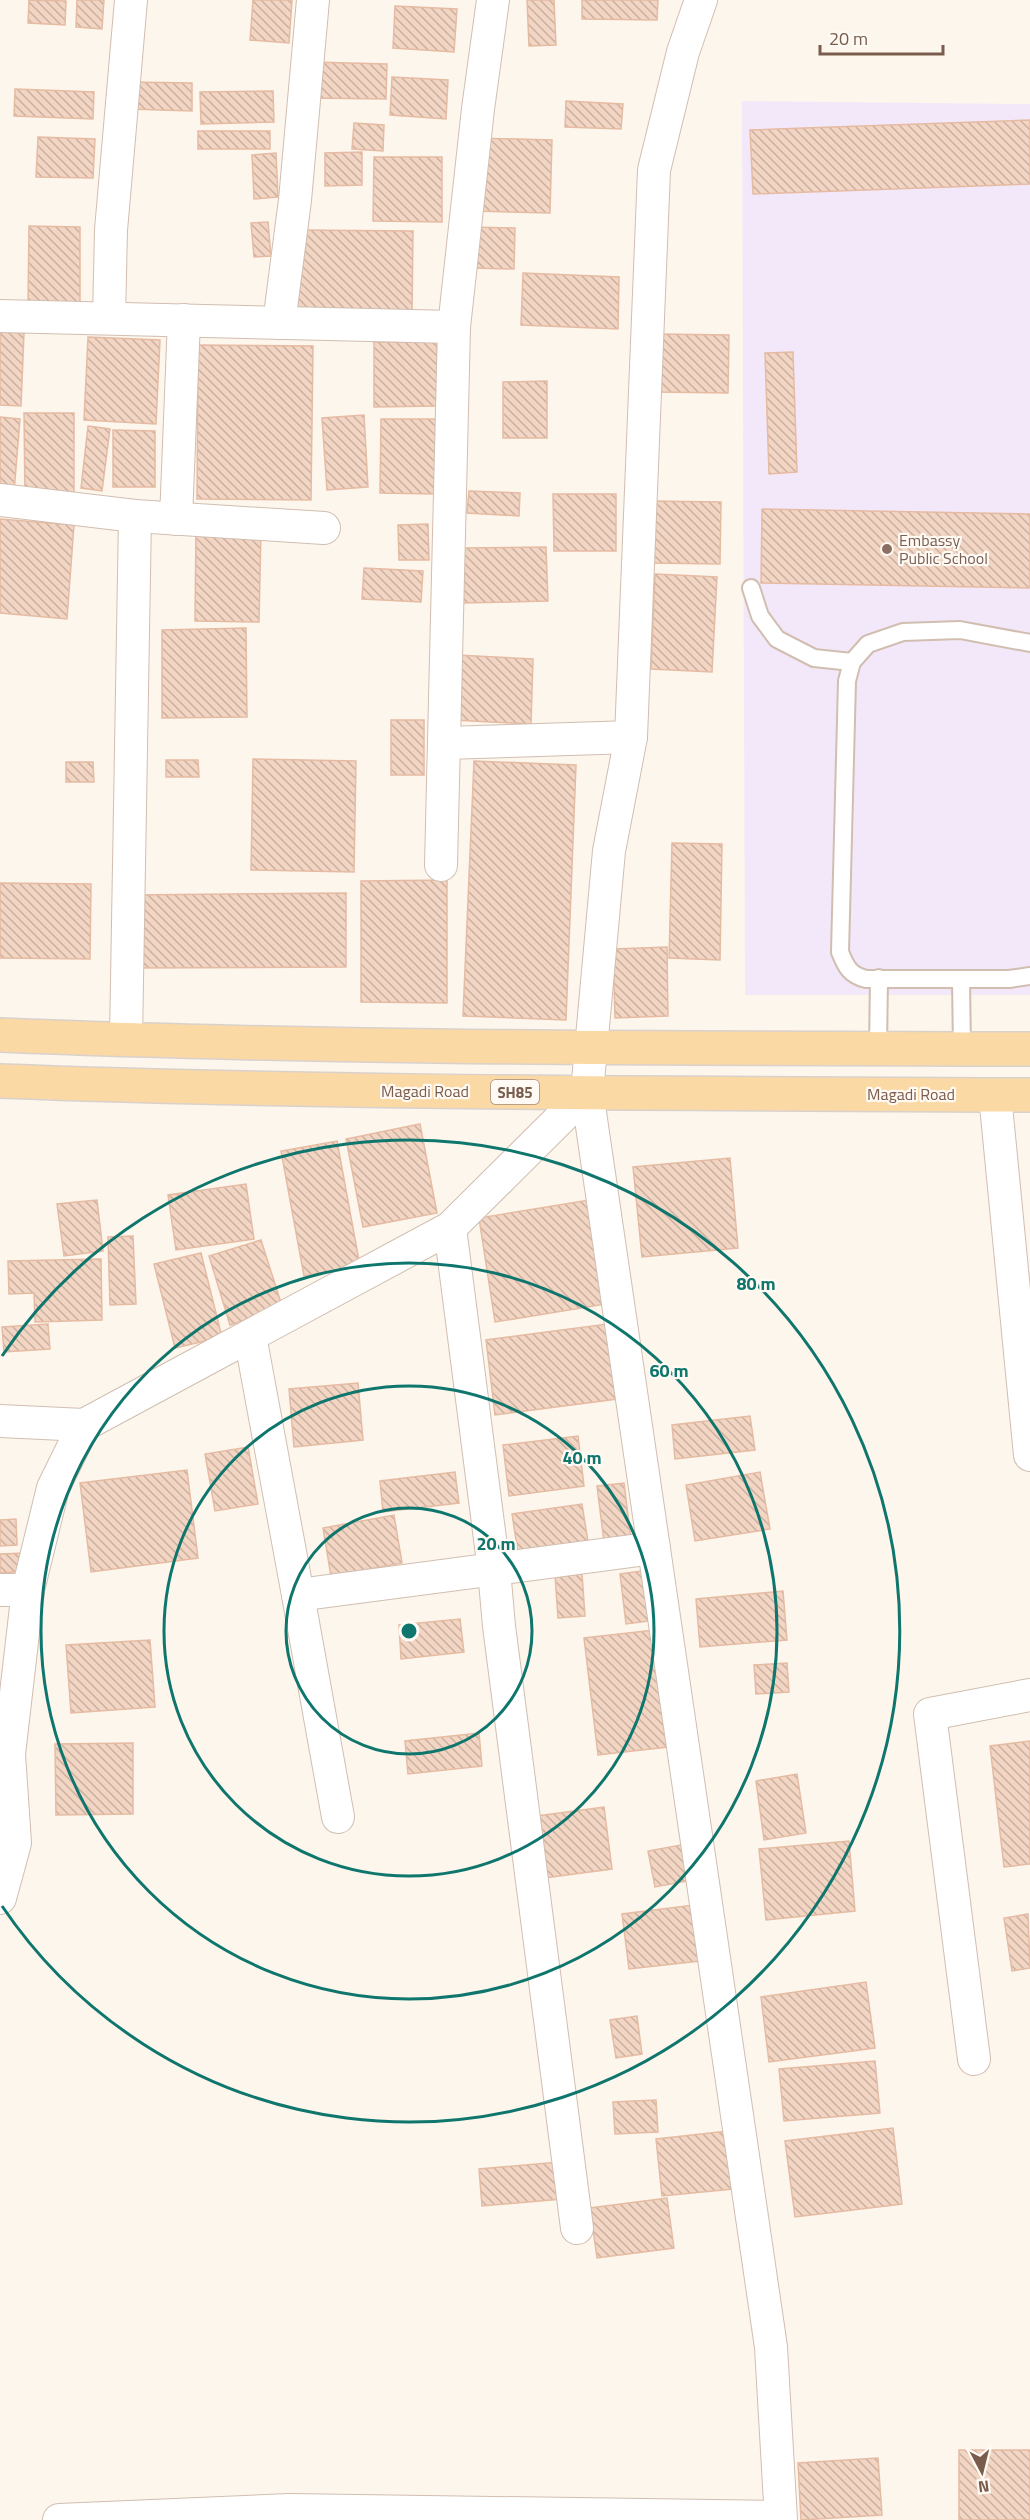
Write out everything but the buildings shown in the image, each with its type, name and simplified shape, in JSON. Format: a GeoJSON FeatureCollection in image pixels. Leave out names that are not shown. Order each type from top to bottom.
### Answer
{"type":"FeatureCollection","features":[{"type":"Feature","properties":{"kind":"main road"},"geometry":{"type":"LineString","coordinates":[[0,1035],[126,1040],[590,1047],[1030,1049]]}},
{"type":"Feature","properties":{"kind":"main road","name":"Magadi Road"},"geometry":{"type":"LineString","coordinates":[[0,1081],[211,1088],[1030,1095]]}},
{"type":"Feature","properties":{"kind":"street"},"geometry":{"type":"LineString","coordinates":[[109,318],[111,230],[131,0]]}},
{"type":"Feature","properties":{"kind":"street"},"geometry":{"type":"LineString","coordinates":[[279,322],[295,200],[313,0]]}},
{"type":"Feature","properties":{"kind":"street"},"geometry":{"type":"LineString","coordinates":[[441,865],[454,327],[493,0]]}},
{"type":"Feature","properties":{"kind":"street"},"geometry":{"type":"LineString","coordinates":[[59,2520],[289,2510],[780,2519],[771,2347],[587,1092],[609,851],[631,737],[654,170],[683,52],[702,0]]}},
{"type":"Feature","properties":{"kind":"street"},"geometry":{"type":"LineString","coordinates":[[0,316],[454,327]]}},
{"type":"Feature","properties":{"kind":"street"},"geometry":{"type":"LineString","coordinates":[[176,519],[184,321]]}},
{"type":"Feature","properties":{"kind":"street"},"geometry":{"type":"LineString","coordinates":[[0,500],[135,516],[324,528]]}},
{"type":"Feature","properties":{"kind":"street"},"geometry":{"type":"LineString","coordinates":[[126,1040],[135,516]]}},
{"type":"Feature","properties":{"kind":"street"},"geometry":{"type":"LineString","coordinates":[[444,743],[631,737]]}},
{"type":"Feature","properties":{"kind":"street"},"geometry":{"type":"LineString","coordinates":[[0,1421],[84,1425],[450,1228],[587,1092]]}},
{"type":"Feature","properties":{"kind":"street"},"geometry":{"type":"LineString","coordinates":[[995,1095],[1027,1401],[1030,1455]]}},
{"type":"Feature","properties":{"kind":"street"},"geometry":{"type":"LineString","coordinates":[[450,1228],[577,2228]]}},
{"type":"Feature","properties":{"kind":"street"},"geometry":{"type":"LineString","coordinates":[[250,1336],[338,1817]]}},
{"type":"Feature","properties":{"kind":"street"},"geometry":{"type":"LineString","coordinates":[[0,1898],[15,1844],[5,1755],[14,1590],[52,1488],[84,1425]]}},
{"type":"Feature","properties":{"kind":"street"},"geometry":{"type":"LineString","coordinates":[[298,1595],[654,1548]]}},
{"type":"Feature","properties":{"kind":"street"},"geometry":{"type":"LineString","coordinates":[[974,2059],[930,1714],[1030,1695]]}},
{"type":"Feature","properties":{"kind":"lane"},"geometry":{"type":"LineString","coordinates":[[751,588],[760,616],[777,639],[813,658],[852,662]]}},
{"type":"Feature","properties":{"kind":"lane"},"geometry":{"type":"LineString","coordinates":[[1030,643],[960,630],[903,632],[868,644],[852,662],[847,681],[840,952],[846,967],[854,976],[961,979],[1009,979],[1030,976]]}},
{"type":"Feature","properties":{"kind":"lane"},"geometry":{"type":"LineString","coordinates":[[878,1048],[879,978]]}},
{"type":"Feature","properties":{"kind":"lane"},"geometry":{"type":"LineString","coordinates":[[961,979],[962,1049]]}},
{"type":"Feature","properties":{"kind":"shaded area","name":"Embassy Public School"},"geometry":{"type":"Polygon","coordinates":[[[742,101],[1030,104],[1030,995],[745,995],[742,101]]]}},
{"type":"Feature","properties":{"kind":"place","name":"Embassy Public School"},"geometry":{"type":"Point","coordinates":[887,549]}}]}
